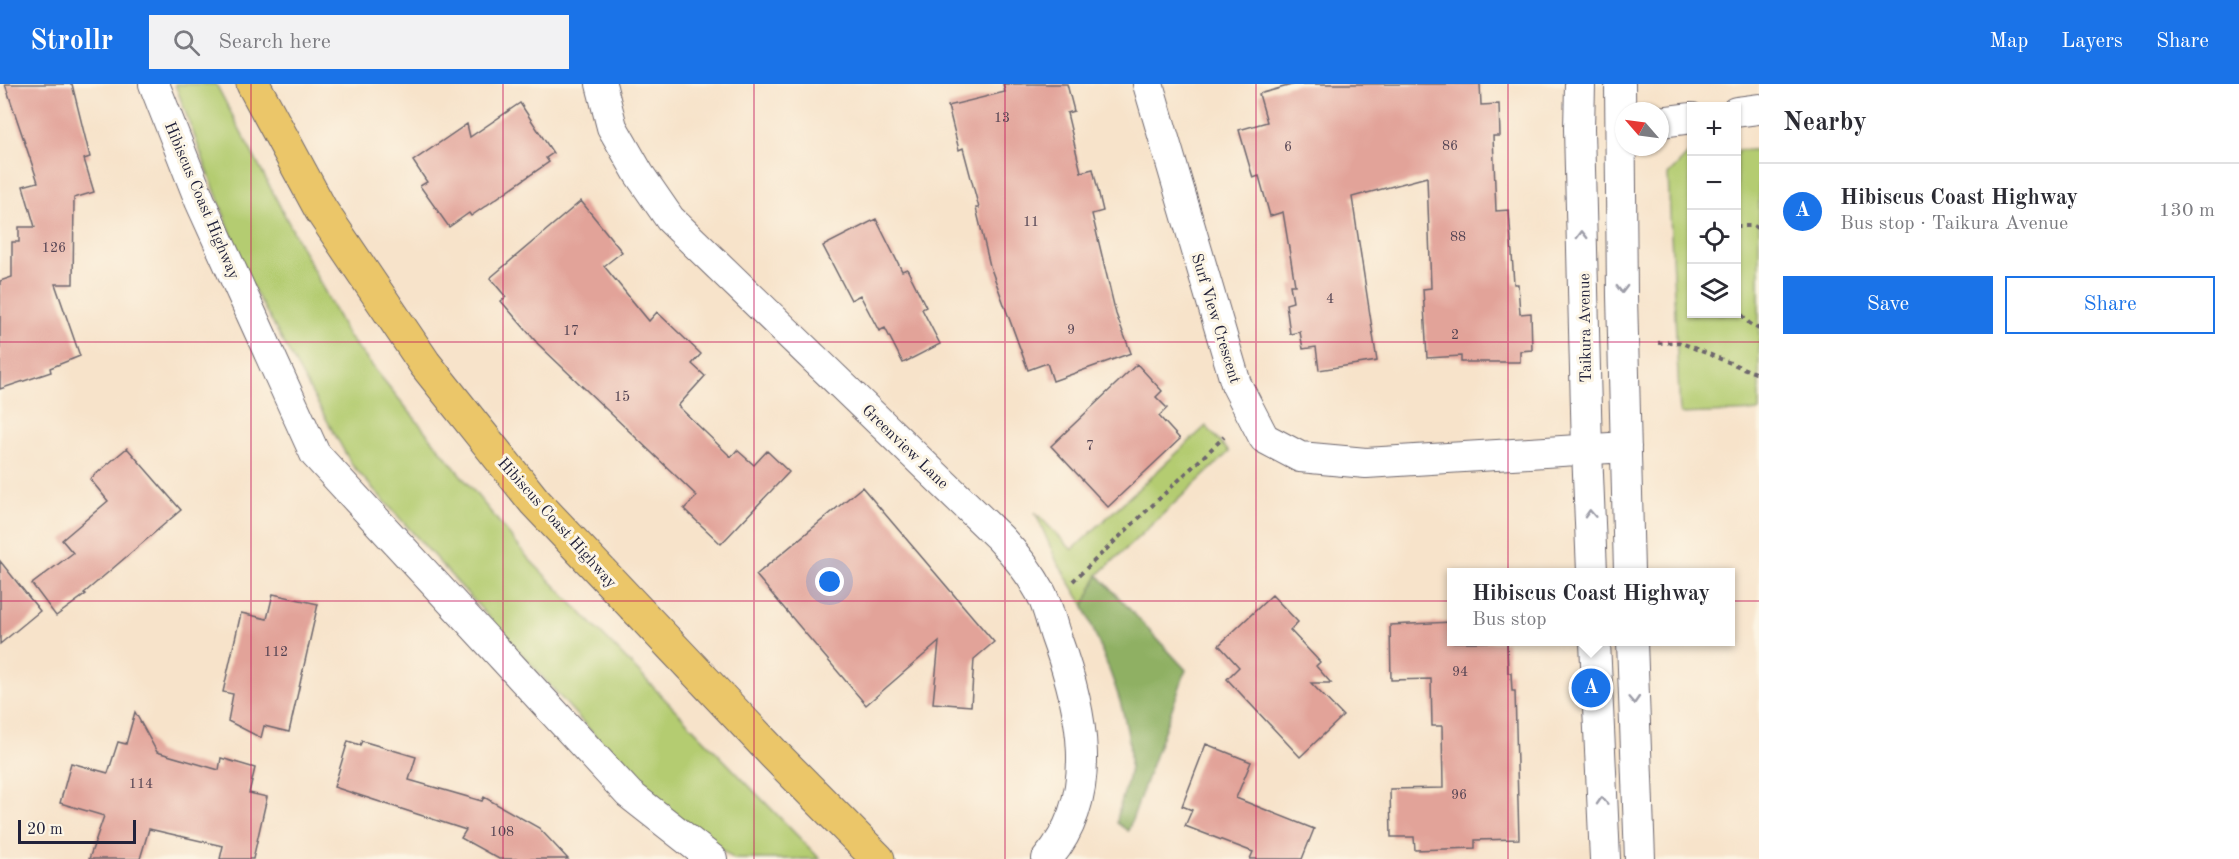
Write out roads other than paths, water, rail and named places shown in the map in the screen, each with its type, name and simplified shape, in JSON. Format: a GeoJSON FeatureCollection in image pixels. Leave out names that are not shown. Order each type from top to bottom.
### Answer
{"type":"FeatureCollection","features":[{"type":"Feature","properties":{"kind":"main road","name":"Hibiscus Coast Highway"},"geometry":{"type":"LineString","coordinates":[[253,84],[321,210],[425,364],[535,502],[774,754],[878,859]]}},
{"type":"Feature","properties":{"kind":"street","name":"Hibiscus Coast Highway"},"geometry":{"type":"LineString","coordinates":[[154,84],[200,201],[315,454],[629,794],[711,859]]}},
{"type":"Feature","properties":{"kind":"street","name":"Greenview Lane"},"geometry":{"type":"LineString","coordinates":[[600,84],[612,127],[639,174],[670,219],[1000,538],[1019,559],[1042,595],[1068,670],[1082,734],[1078,801],[1068,829],[1047,859]]}},
{"type":"Feature","properties":{"kind":"street","name":"Surf View Crescent"},"geometry":{"type":"LineString","coordinates":[[1148,84],[1236,384],[1264,438],[1300,457],[1366,463],[1626,447]]}},
{"type":"Feature","properties":{"kind":"street","name":"Taikura Avenue"},"geometry":{"type":"LineString","coordinates":[[1580,84],[1579,129],[1592,568]]}},
{"type":"Feature","properties":{"kind":"street"},"geometry":{"type":"LineString","coordinates":[[1620,84],[1621,102]]}},
{"type":"Feature","properties":{"kind":"street"},"geometry":{"type":"LineString","coordinates":[[1741,111],[1759,109]]}},
{"type":"Feature","properties":{"kind":"street"},"geometry":{"type":"LineString","coordinates":[[1669,121],[1687,119]]}},
{"type":"Feature","properties":{"kind":"street"},"geometry":{"type":"LineString","coordinates":[[1579,129],[1615,127]]}},
{"type":"Feature","properties":{"kind":"street"},"geometry":{"type":"LineString","coordinates":[[1622,156],[1629,568]]}},
{"type":"Feature","properties":{"kind":"street"},"geometry":{"type":"LineString","coordinates":[[1595,646],[1605,859]]}},
{"type":"Feature","properties":{"kind":"street"},"geometry":{"type":"LineString","coordinates":[[1632,646],[1640,859]]}},
{"type":"Feature","properties":{"kind":"place","name":"Hibiscus Coast Highway"},"geometry":{"type":"Point","coordinates":[1591,688]}}]}
